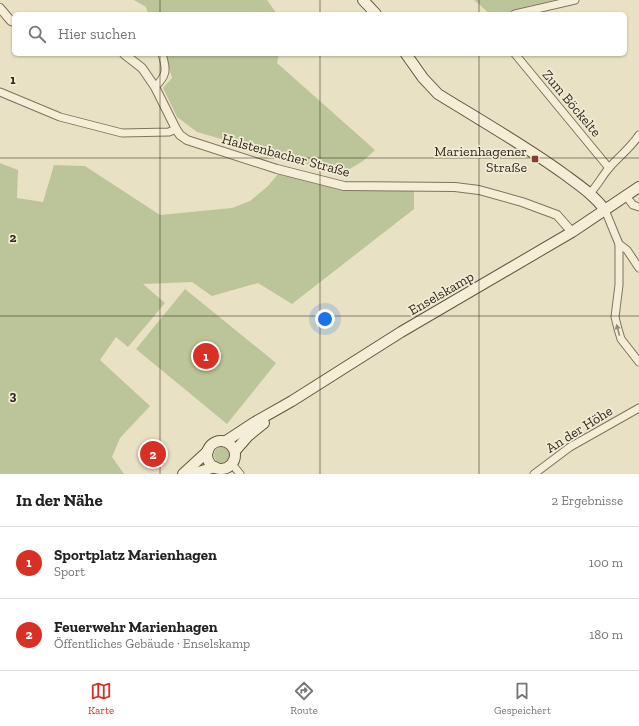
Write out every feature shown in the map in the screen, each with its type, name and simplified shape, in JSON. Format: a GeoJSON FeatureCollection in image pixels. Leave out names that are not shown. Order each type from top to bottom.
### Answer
{"type":"FeatureCollection","features":[{"type":"Feature","properties":{"kind":"main road"},"geometry":{"type":"LineString","coordinates":[[362,0],[374,12]]}},
{"type":"Feature","properties":{"kind":"main road"},"geometry":{"type":"LineString","coordinates":[[407,56],[423,78],[438,94],[536,155],[590,193],[599,201],[605,210]]}},
{"type":"Feature","properties":{"kind":"main road","name":"Enselskamp"},"geometry":{"type":"LineString","coordinates":[[183,474],[208,451],[211,445],[216,442],[226,441],[401,332],[572,232],[639,187]]}},
{"type":"Feature","properties":{"kind":"main road","name":"Enselskamp"},"geometry":{"type":"LineString","coordinates":[[232,464],[236,456],[235,451],[248,436],[292,401]]}},
{"type":"Feature","properties":{"kind":"main road"},"geometry":{"type":"LineString","coordinates":[[226,441],[235,451]]}},
{"type":"Feature","properties":{"kind":"main road"},"geometry":{"type":"LineString","coordinates":[[208,451],[208,460],[215,467],[221,469],[227,468],[232,464]]}},
{"type":"Feature","properties":{"kind":"main road"},"geometry":{"type":"LineString","coordinates":[[192,474],[215,467]]}},
{"type":"Feature","properties":{"kind":"street"},"geometry":{"type":"LineString","coordinates":[[524,12],[575,0]]}},
{"type":"Feature","properties":{"kind":"street"},"geometry":{"type":"LineString","coordinates":[[0,8],[12,21]]}},
{"type":"Feature","properties":{"kind":"street","name":"Halstenbacher Straße"},"geometry":{"type":"LineString","coordinates":[[127,56],[142,68],[155,87],[180,135],[187,140],[277,169],[344,186],[455,187],[480,190],[522,202],[557,215],[572,232]]}},
{"type":"Feature","properties":{"kind":"street"},"geometry":{"type":"LineString","coordinates":[[155,87],[166,73],[163,56]]}},
{"type":"Feature","properties":{"kind":"street","name":"Zum Böckelte"},"geometry":{"type":"LineString","coordinates":[[516,56],[609,168]]}},
{"type":"Feature","properties":{"kind":"street"},"geometry":{"type":"LineString","coordinates":[[0,92],[60,117],[122,133],[169,132],[176,128]]}},
{"type":"Feature","properties":{"kind":"street"},"geometry":{"type":"LineString","coordinates":[[590,193],[597,186],[609,168],[632,146],[639,135]]}},
{"type":"Feature","properties":{"kind":"street"},"geometry":{"type":"LineString","coordinates":[[626,196],[633,205],[639,207]]}},
{"type":"Feature","properties":{"kind":"street"},"geometry":{"type":"LineString","coordinates":[[605,210],[619,244],[619,285],[615,317],[621,339],[639,362]]}},
{"type":"Feature","properties":{"kind":"street"},"geometry":{"type":"LineString","coordinates":[[619,244],[627,250],[639,268]]}},
{"type":"Feature","properties":{"kind":"street","name":"An der Höhe"},"geometry":{"type":"LineString","coordinates":[[534,474],[570,447],[639,408]]}},
{"type":"Feature","properties":{"kind":"street"},"geometry":{"type":"LineString","coordinates":[[232,464],[240,474]]}},
{"type":"Feature","properties":{"kind":"green space"},"geometry":{"type":"Polygon","coordinates":[[[134,0],[267,0],[276,12],[147,12],[146,7],[134,0]]]}},
{"type":"Feature","properties":{"kind":"green space"},"geometry":{"type":"Polygon","coordinates":[[[474,0],[555,0],[511,12],[488,12],[474,0]]]}},
{"type":"Feature","properties":{"kind":"green space"},"geometry":{"type":"Polygon","coordinates":[[[166,56],[279,56],[277,63],[375,150],[363,161],[338,174],[197,132],[177,117],[163,88],[172,78],[166,56]]]}},
{"type":"Feature","properties":{"kind":"green space"},"geometry":{"type":"Polygon","coordinates":[[[0,163],[18,170],[17,198],[43,202],[54,165],[85,166],[160,215],[232,208],[250,201],[268,186],[278,174],[346,190],[414,190],[414,209],[292,304],[258,283],[212,296],[192,282],[143,284],[165,303],[128,347],[116,337],[100,360],[150,406],[120,438],[112,457],[124,474],[0,474],[0,163]]]}},
{"type":"Feature","properties":{"kind":"green space"},"geometry":{"type":"Polygon","coordinates":[[[185,289],[276,363],[227,424],[136,349],[185,289]]]}},
{"type":"Feature","properties":{"kind":"green space"},"geometry":{"type":"Polygon","coordinates":[[[222,447],[228,449],[230,455],[228,461],[222,463],[216,461],[214,455],[216,449],[222,447]]]}},
{"type":"Feature","properties":{"kind":"place","name":"Marienhagener Straße"},"geometry":{"type":"Point","coordinates":[535,159]}},
{"type":"Feature","properties":{"kind":"place","name":"Sportplatz Marienhagen"},"geometry":{"type":"Point","coordinates":[206,356]}},
{"type":"Feature","properties":{"kind":"place","name":"Feuerwehr Marienhagen"},"geometry":{"type":"Point","coordinates":[153,454]}}]}
